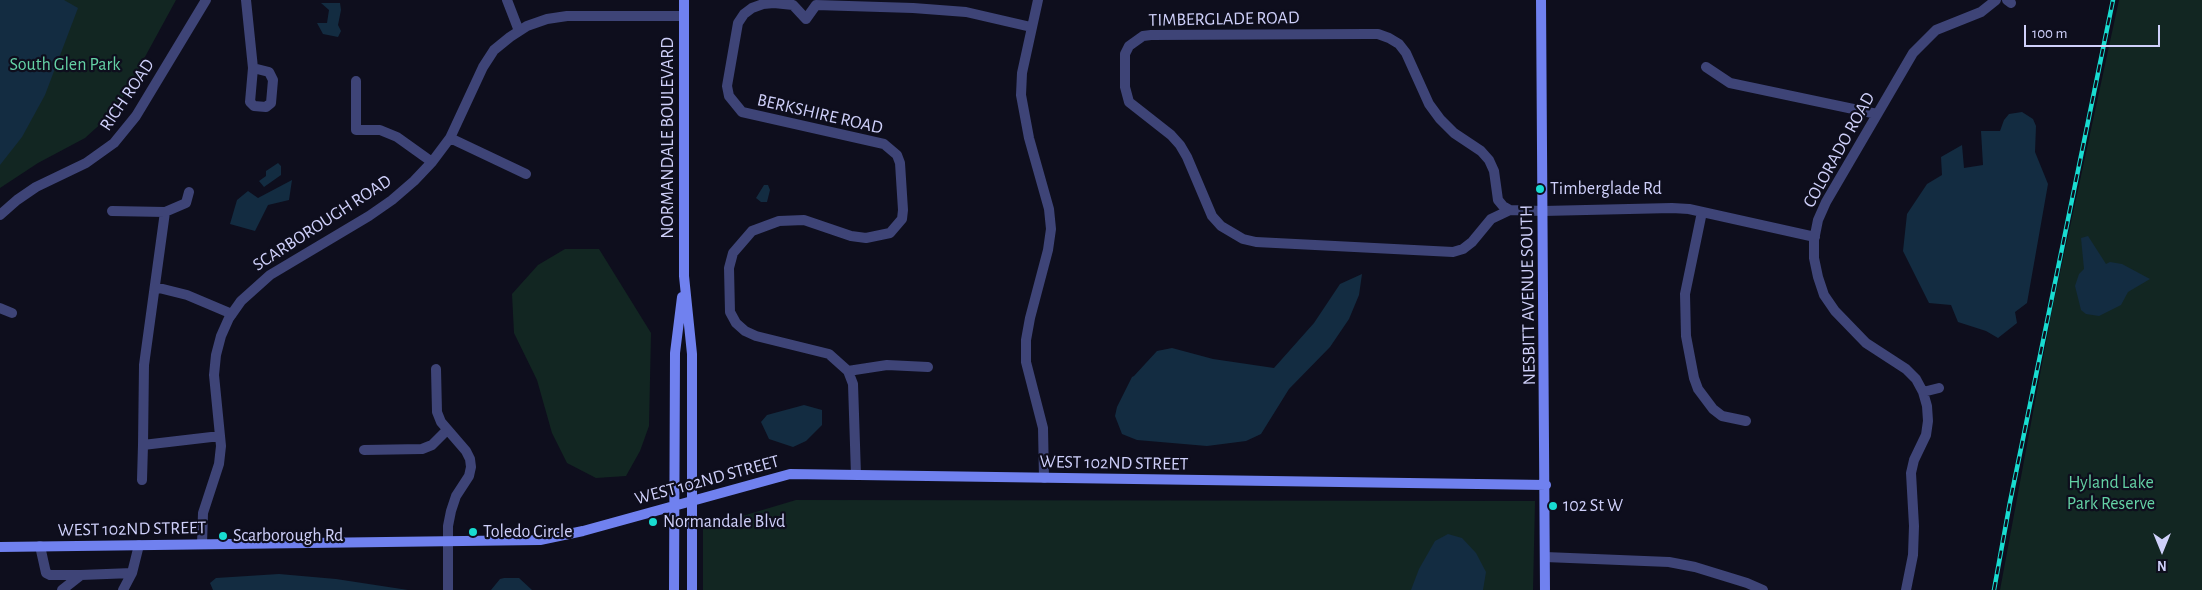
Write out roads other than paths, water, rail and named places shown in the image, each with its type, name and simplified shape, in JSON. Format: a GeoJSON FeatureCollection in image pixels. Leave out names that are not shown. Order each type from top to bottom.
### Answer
{"type":"FeatureCollection","features":[{"type":"Feature","properties":{"kind":"street","name":"RICH ROAD"},"geometry":{"type":"LineString","coordinates":[[0,215],[36,187],[86,163],[114,143],[136,116],[206,0]]}},
{"type":"Feature","properties":{"kind":"street"},"geometry":{"type":"LineString","coordinates":[[246,0],[253,68]]}},
{"type":"Feature","properties":{"kind":"street"},"geometry":{"type":"LineString","coordinates":[[507,0],[519,31]]}},
{"type":"Feature","properties":{"kind":"street","name":"NORMANDALE BOULEVARD"},"geometry":{"type":"LineString","coordinates":[[684,0],[684,276],[692,354],[692,590]]}},
{"type":"Feature","properties":{"kind":"street"},"geometry":{"type":"LineString","coordinates":[[1038,0],[1022,73],[1021,95],[1027,131],[1049,209],[1051,230],[1045,264],[1026,340],[1026,362],[1043,428],[1044,478]]}},
{"type":"Feature","properties":{"kind":"street","name":"NESBITT AVENUE SOUTH"},"geometry":{"type":"LineString","coordinates":[[1541,0],[1538,211],[1546,485],[1545,590]]}},
{"type":"Feature","properties":{"kind":"street","name":"COLORADO ROAD"},"geometry":{"type":"LineString","coordinates":[[1906,590],[1913,555],[1914,526],[1911,473],[1914,460],[1926,435],[1928,406],[1916,379],[1906,369],[1866,343],[1835,311],[1824,295],[1814,258],[1815,237],[1818,220],[1826,202],[1904,66],[1923,41],[1936,30],[1981,12],[1996,0]]}},
{"type":"Feature","properties":{"kind":"street","name":"BERKSHIRE ROAD"},"geometry":{"type":"LineString","coordinates":[[848,371],[829,354],[750,334],[736,323],[730,312],[729,268],[734,253],[752,231],[780,221],[804,220],[835,232],[866,238],[890,233],[902,219],[900,163],[891,149],[876,142],[742,112],[729,96],[727,86],[735,33],[744,14],[752,8],[763,4],[793,5],[806,19],[816,5],[892,4]]}},
{"type":"Feature","properties":{"kind":"street"},"geometry":{"type":"LineString","coordinates":[[892,4],[966,12],[1031,27]]}},
{"type":"Feature","properties":{"kind":"street","name":"SCARBOROUGH ROAD"},"geometry":{"type":"LineString","coordinates":[[202,544],[203,513],[219,464],[220,436],[214,375],[221,336],[241,301],[270,275],[377,211],[407,188],[432,162],[450,138],[483,67],[494,50],[519,31],[546,19],[567,16],[684,16]]}},
{"type":"Feature","properties":{"kind":"street","name":"TIMBERGLADE ROAD"},"geometry":{"type":"LineString","coordinates":[[1378,34],[1389,38],[1406,53],[1429,104],[1440,119],[1454,133],[1480,150],[1489,160],[1494,171],[1498,200],[1510,210],[1491,219],[1472,242],[1454,252],[1256,242],[1243,239],[1220,226],[1212,216],[1180,145],[1171,135],[1129,102],[1125,87],[1125,54],[1129,46],[1143,36],[1151,35],[1378,34]]}},
{"type":"Feature","properties":{"kind":"street"},"geometry":{"type":"LineString","coordinates":[[1706,67],[1730,83],[1877,114]]}},
{"type":"Feature","properties":{"kind":"street"},"geometry":{"type":"LineString","coordinates":[[356,81],[356,130],[380,130],[412,147],[432,162]]}},
{"type":"Feature","properties":{"kind":"street"},"geometry":{"type":"LineString","coordinates":[[450,138],[526,174]]}},
{"type":"Feature","properties":{"kind":"street"},"geometry":{"type":"LineString","coordinates":[[112,211],[165,212],[186,203],[189,192]]}},
{"type":"Feature","properties":{"kind":"street"},"geometry":{"type":"LineString","coordinates":[[1510,210],[1672,208],[1702,212],[1815,237]]}},
{"type":"Feature","properties":{"kind":"street"},"geometry":{"type":"LineString","coordinates":[[142,480],[144,365],[165,212]]}},
{"type":"Feature","properties":{"kind":"street"},"geometry":{"type":"LineString","coordinates":[[1702,212],[1685,294],[1686,336],[1694,378],[1698,389],[1713,409],[1722,416],[1746,421]]}},
{"type":"Feature","properties":{"kind":"street","name":"NORMANDALE BOULEVARD"},"geometry":{"type":"LineString","coordinates":[[674,590],[675,353],[684,276]]}},
{"type":"Feature","properties":{"kind":"street"},"geometry":{"type":"LineString","coordinates":[[155,287],[187,295],[232,314]]}},
{"type":"Feature","properties":{"kind":"street"},"geometry":{"type":"LineString","coordinates":[[0,308],[12,313]]}},
{"type":"Feature","properties":{"kind":"street"},"geometry":{"type":"LineString","coordinates":[[856,476],[853,384],[848,371],[887,365],[928,367]]}},
{"type":"Feature","properties":{"kind":"street"},"geometry":{"type":"LineString","coordinates":[[436,369],[437,412],[447,430],[466,451],[471,467],[470,476],[456,496],[451,511],[448,541],[448,590]]}},
{"type":"Feature","properties":{"kind":"street"},"geometry":{"type":"LineString","coordinates":[[1923,392],[1940,388]]}},
{"type":"Feature","properties":{"kind":"street"},"geometry":{"type":"LineString","coordinates":[[364,450],[422,449],[432,445],[447,430]]}},
{"type":"Feature","properties":{"kind":"street"},"geometry":{"type":"LineString","coordinates":[[142,445],[220,436]]}},
{"type":"Feature","properties":{"kind":"street","name":"WEST 102ND STREET"},"geometry":{"type":"LineString","coordinates":[[0,546],[540,540],[568,535],[790,474],[1546,485]]}},
{"type":"Feature","properties":{"kind":"street"},"geometry":{"type":"LineString","coordinates":[[124,590],[132,574],[139,545]]}},
{"type":"Feature","properties":{"kind":"street"},"geometry":{"type":"LineString","coordinates":[[40,546],[46,573],[50,575],[132,574]]}},
{"type":"Feature","properties":{"kind":"street"},"geometry":{"type":"LineString","coordinates":[[1545,557],[1669,562],[1695,567],[1747,582],[1763,590]]}},
{"type":"Feature","properties":{"kind":"street"},"geometry":{"type":"LineString","coordinates":[[62,590],[81,575]]}},
{"type":"Feature","properties":{"kind":"water"},"geometry":{"type":"Polygon","coordinates":[[[0,0],[64,0],[78,8],[45,95],[22,137],[0,165],[0,0]]]}},
{"type":"Feature","properties":{"kind":"water"},"geometry":{"type":"Polygon","coordinates":[[[321,3],[340,3],[341,10],[338,25],[341,31],[338,37],[323,34],[317,23],[327,23],[329,10],[321,3]]]}},
{"type":"Feature","properties":{"kind":"water"},"geometry":{"type":"Polygon","coordinates":[[[2022,112],[2033,119],[2036,126],[2035,152],[2048,184],[2027,303],[2015,312],[2017,323],[1998,338],[1986,331],[1958,322],[1951,305],[1929,303],[1903,251],[1907,214],[1927,184],[1942,175],[1941,157],[1962,145],[1964,168],[1983,165],[1981,131],[2000,131],[2004,120],[2009,114],[2022,112]]]}},
{"type":"Feature","properties":{"kind":"water"},"geometry":{"type":"Polygon","coordinates":[[[278,163],[281,166],[281,175],[264,187],[259,181],[266,176],[266,171],[278,163]]]}},
{"type":"Feature","properties":{"kind":"water"},"geometry":{"type":"Polygon","coordinates":[[[292,180],[289,200],[268,205],[255,231],[230,224],[237,200],[248,191],[258,198],[292,180]]]}},
{"type":"Feature","properties":{"kind":"water"},"geometry":{"type":"Polygon","coordinates":[[[764,185],[768,185],[770,190],[767,202],[761,202],[756,198],[764,185]]]}},
{"type":"Feature","properties":{"kind":"water"},"geometry":{"type":"Polygon","coordinates":[[[2088,236],[2106,264],[2110,262],[2122,264],[2150,279],[2128,292],[2121,305],[2099,316],[2086,314],[2081,310],[2075,286],[2079,274],[2084,269],[2081,238],[2088,236]]]}},
{"type":"Feature","properties":{"kind":"water"},"geometry":{"type":"Polygon","coordinates":[[[1362,274],[1359,295],[1349,319],[1330,347],[1289,389],[1261,434],[1246,441],[1207,446],[1137,440],[1122,434],[1115,416],[1117,407],[1132,377],[1157,351],[1172,348],[1213,359],[1274,368],[1314,323],[1340,284],[1362,274]]]}},
{"type":"Feature","properties":{"kind":"water"},"geometry":{"type":"Polygon","coordinates":[[[804,405],[822,410],[822,425],[806,441],[793,447],[769,439],[761,422],[767,415],[804,405]]]}},
{"type":"Feature","properties":{"kind":"water"},"geometry":{"type":"Polygon","coordinates":[[[1448,534],[1462,538],[1476,553],[1486,572],[1483,590],[1411,590],[1419,569],[1435,541],[1448,534]]]}},
{"type":"Feature","properties":{"kind":"water"},"geometry":{"type":"Polygon","coordinates":[[[279,574],[336,579],[408,590],[213,590],[210,583],[216,578],[279,574]]]}},
{"type":"Feature","properties":{"kind":"water"},"geometry":{"type":"Polygon","coordinates":[[[519,578],[532,590],[491,590],[500,579],[519,578]]]}},
{"type":"Feature","properties":{"kind":"railway"},"geometry":{"type":"LineString","coordinates":[[1994,590],[2010,502],[2113,0]]}},
{"type":"Feature","properties":{"kind":"place","name":"Timberglade Rd"},"geometry":{"type":"Point","coordinates":[1540,189]}},
{"type":"Feature","properties":{"kind":"place","name":"102 St W"},"geometry":{"type":"Point","coordinates":[1553,506]}},
{"type":"Feature","properties":{"kind":"place","name":"Normandale Blvd"},"geometry":{"type":"Point","coordinates":[653,522]}},
{"type":"Feature","properties":{"kind":"place","name":"Toledo Circle"},"geometry":{"type":"Point","coordinates":[473,532]}},
{"type":"Feature","properties":{"kind":"place","name":"Scarborough Rd"},"geometry":{"type":"Point","coordinates":[223,536]}},
{"type":"Feature","properties":{"kind":"park label","name":"South Glen Park"},"geometry":{"type":"Point","coordinates":[65,65]}},
{"type":"Feature","properties":{"kind":"park label","name":"Hyland Lake Park Reserve"},"geometry":{"type":"Point","coordinates":[2111,493]}}]}
